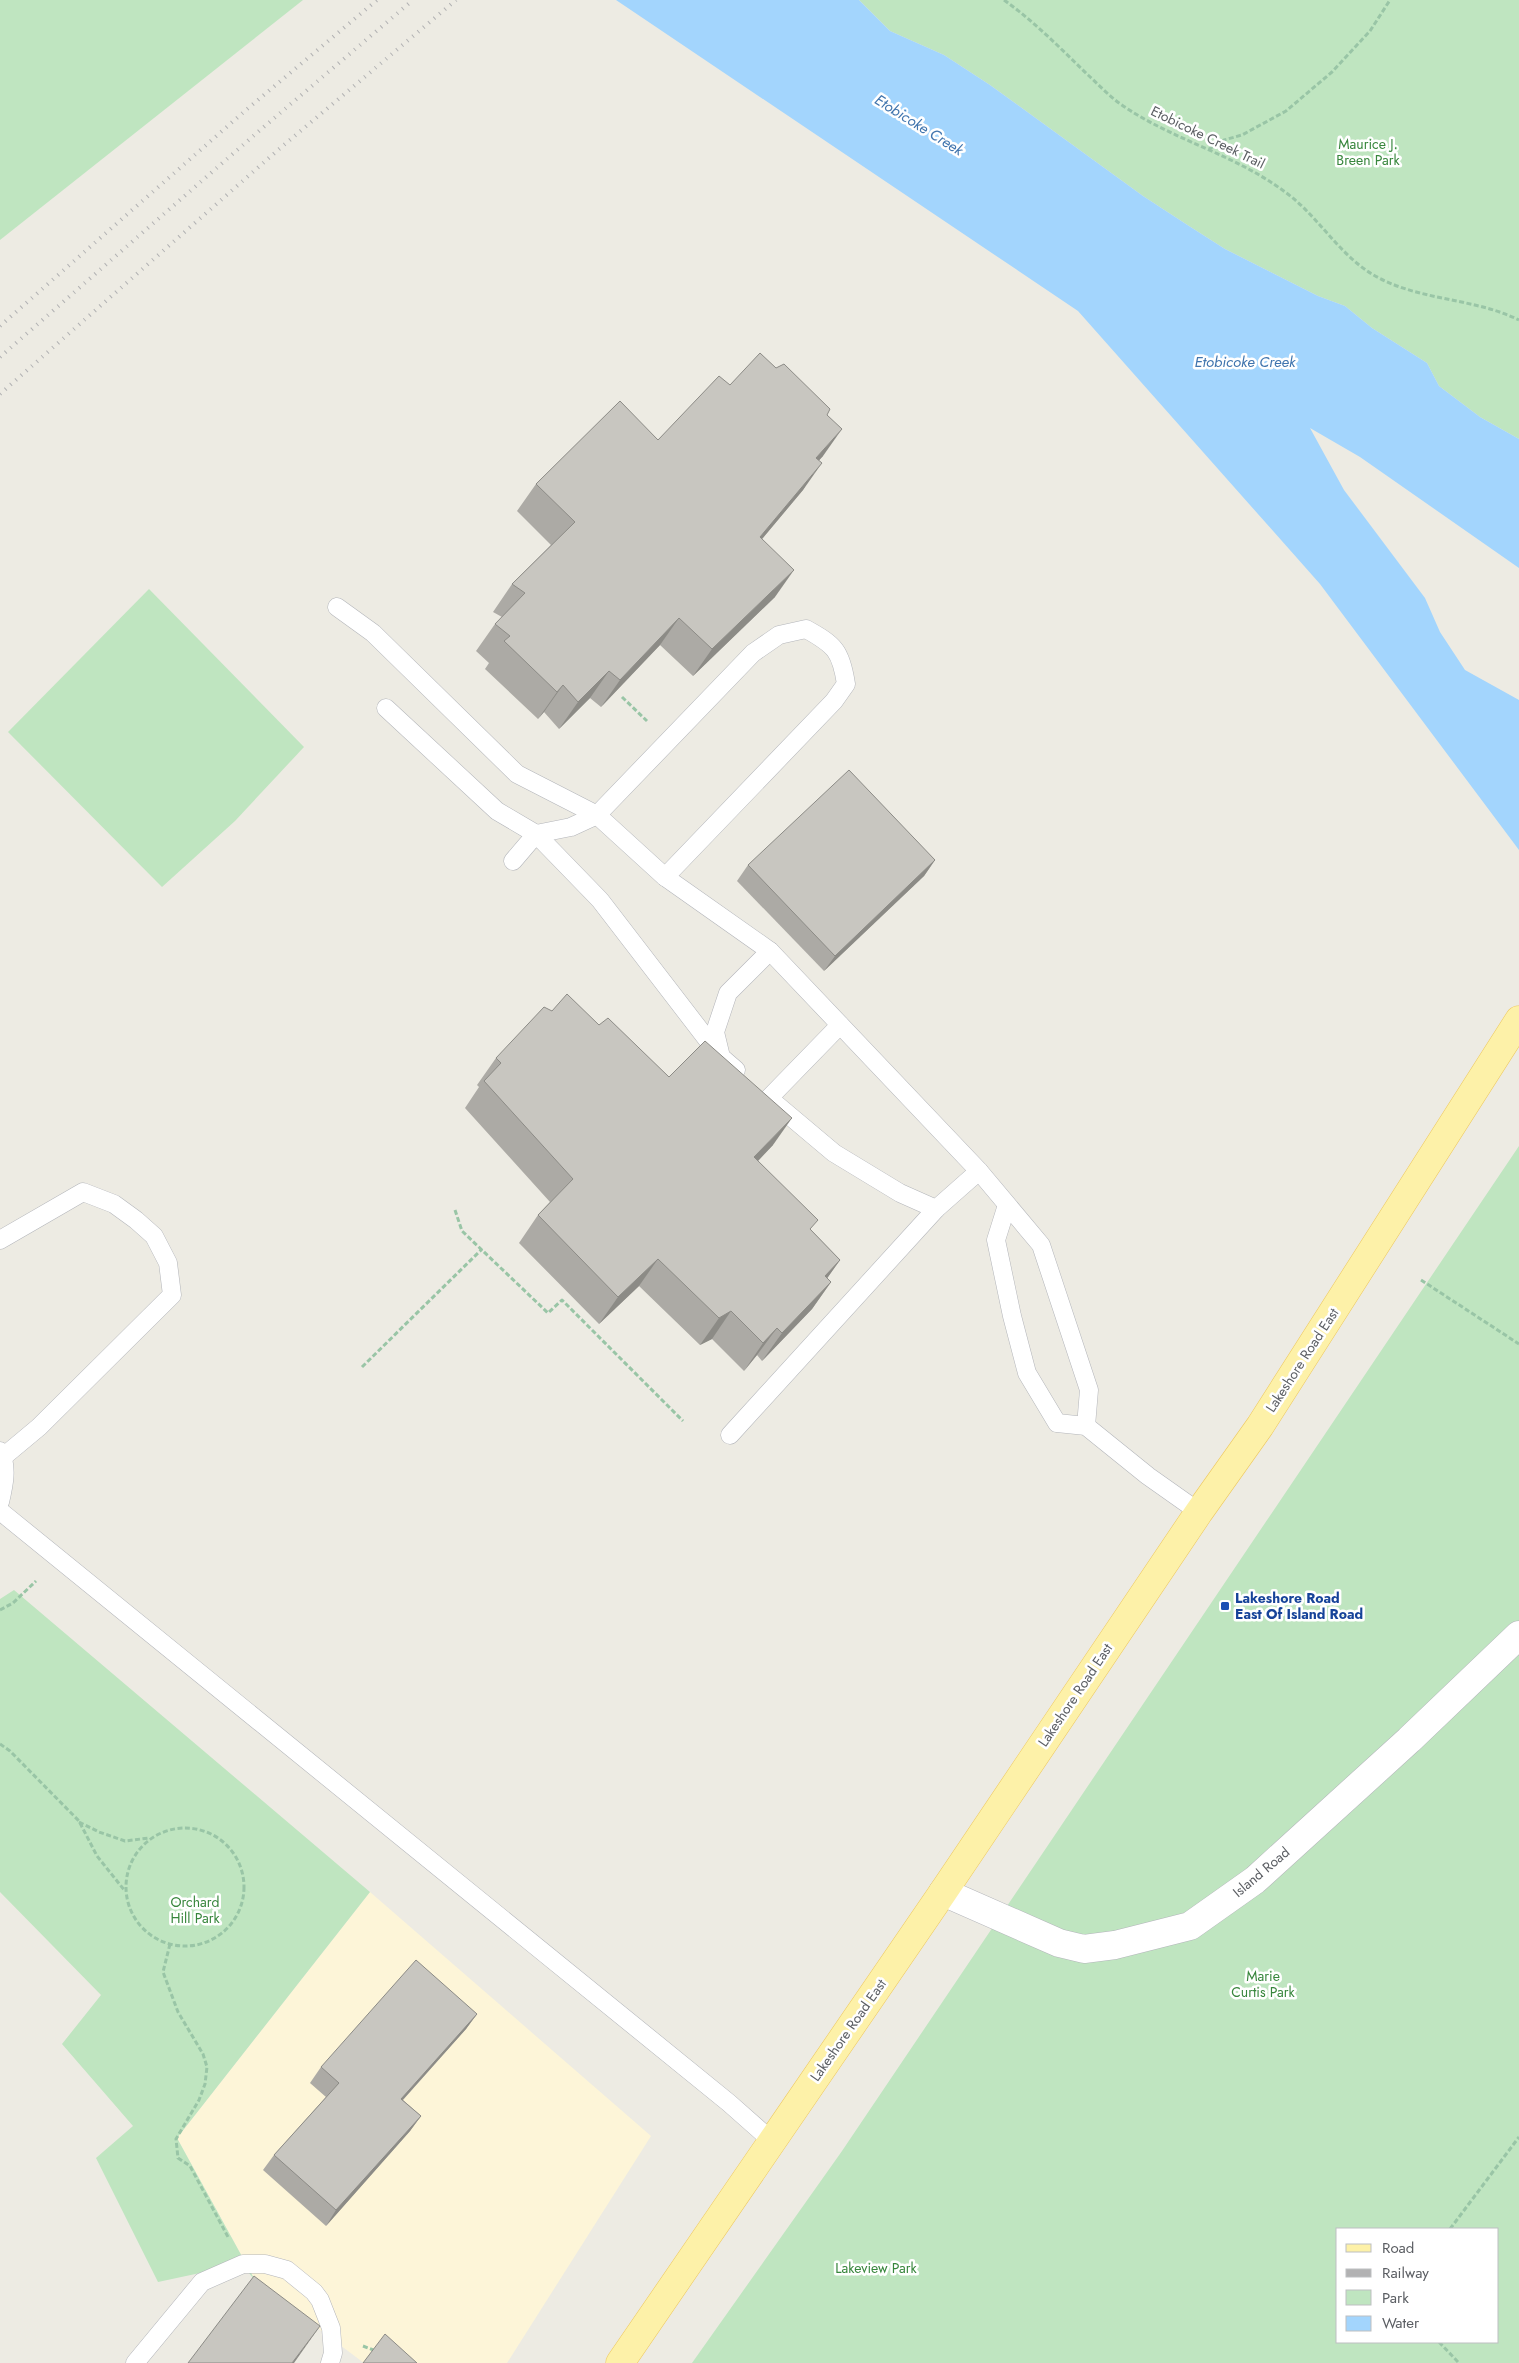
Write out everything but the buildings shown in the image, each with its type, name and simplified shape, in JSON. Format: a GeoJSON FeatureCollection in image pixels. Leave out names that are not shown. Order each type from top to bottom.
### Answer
{"type":"FeatureCollection","features":[{"type":"Feature","properties":{"kind":"main road","name":"Lakeshore Road East"},"geometry":{"type":"LineString","coordinates":[[620,2363],[944,1892],[1199,1512],[1260,1426],[1519,1020]]}},
{"type":"Feature","properties":{"kind":"street","name":"Island Road"},"geometry":{"type":"LineString","coordinates":[[944,1892],[1059,1943],[1084,1948],[1115,1945],[1190,1926],[1255,1880],[1409,1740],[1519,1635]]}},
{"type":"Feature","properties":{"kind":"lane"},"geometry":{"type":"LineString","coordinates":[[337,607],[373,633],[517,774],[597,815],[665,877],[770,951],[979,1171],[1041,1245],[1089,1390],[1086,1426]]}},
{"type":"Feature","properties":{"kind":"lane"},"geometry":{"type":"LineString","coordinates":[[513,861],[536,834],[571,827],[597,815],[760,649],[779,634],[806,629],[829,642],[843,662],[846,684],[834,701],[665,877]]}},
{"type":"Feature","properties":{"kind":"lane"},"geometry":{"type":"LineString","coordinates":[[386,708],[497,810],[536,834],[600,900],[721,1057],[834,1153],[900,1193],[936,1209]]}},
{"type":"Feature","properties":{"kind":"lane"},"geometry":{"type":"LineString","coordinates":[[721,1057],[715,1032],[728,994],[770,951]]}},
{"type":"Feature","properties":{"kind":"lane"},"geometry":{"type":"LineString","coordinates":[[768,1098],[840,1026]]}},
{"type":"Feature","properties":{"kind":"lane"},"geometry":{"type":"LineString","coordinates":[[730,1435],[936,1209],[979,1171]]}},
{"type":"Feature","properties":{"kind":"lane"},"geometry":{"type":"LineString","coordinates":[[0,1240],[83,1192],[114,1204],[154,1236],[168,1263],[172,1295],[39,1427],[2,1454],[6,1480],[0,1502]]}},
{"type":"Feature","properties":{"kind":"lane"},"geometry":{"type":"LineString","coordinates":[[1007,1205],[996,1240],[1012,1316],[1027,1373],[1057,1423],[1086,1426],[1148,1476],[1199,1512]]}},
{"type":"Feature","properties":{"kind":"lane"},"geometry":{"type":"LineString","coordinates":[[0,1511],[729,2103],[772,2140]]}},
{"type":"Feature","properties":{"kind":"lane"},"geometry":{"type":"LineString","coordinates":[[135,2363],[202,2282],[243,2264],[265,2264],[287,2270],[314,2292],[320,2300],[331,2328],[333,2353],[330,2363]]}},
{"type":"Feature","properties":{"kind":"path","name":"Etobicoke Creek Trail"},"geometry":{"type":"LineString","coordinates":[[1004,0],[1023,13],[1118,102],[1155,125],[1238,162],[1288,194],[1330,234],[1358,267],[1380,279],[1420,294],[1470,303],[1519,320]]}},
{"type":"Feature","properties":{"kind":"path"},"geometry":{"type":"LineString","coordinates":[[1209,150],[1224,140],[1242,135],[1286,112],[1332,72],[1364,38],[1390,0]]}},
{"type":"Feature","properties":{"kind":"path"},"geometry":{"type":"LineString","coordinates":[[454,1210],[462,1231],[548,1314],[562,1300],[682,1421]]}},
{"type":"Feature","properties":{"kind":"path"},"geometry":{"type":"LineString","coordinates":[[362,1367],[482,1249]]}},
{"type":"Feature","properties":{"kind":"path"},"geometry":{"type":"LineString","coordinates":[[1421,1280],[1519,1344]]}},
{"type":"Feature","properties":{"kind":"path"},"geometry":{"type":"LineString","coordinates":[[0,1610],[13,1603],[58,1560]]}},
{"type":"Feature","properties":{"kind":"path"},"geometry":{"type":"LineString","coordinates":[[0,1744],[10,1751],[79,1821],[99,1832],[125,1841],[150,1838],[169,1830],[189,1828],[204,1830],[222,1841],[236,1856],[243,1876],[244,1896],[237,1916],[224,1931],[210,1940],[191,1946],[170,1944],[151,1936],[142,1928],[130,1912],[125,1892],[127,1871],[136,1852],[150,1838]]}},
{"type":"Feature","properties":{"kind":"path"},"geometry":{"type":"LineString","coordinates":[[79,1821],[96,1856],[125,1892]]}},
{"type":"Feature","properties":{"kind":"path"},"geometry":{"type":"LineString","coordinates":[[170,1944],[163,1972],[178,2012],[203,2054],[207,2068],[205,2084],[199,2100],[176,2139],[175,2148],[178,2158],[190,2166],[243,2264]]}},
{"type":"Feature","properties":{"kind":"path"},"geometry":{"type":"LineString","coordinates":[[1451,2228],[1519,2137]]}},
{"type":"Feature","properties":{"kind":"path"},"geometry":{"type":"LineString","coordinates":[[1440,2343],[1459,2363]]}},
{"type":"Feature","properties":{"kind":"shaded area"},"geometry":{"type":"Polygon","coordinates":[[[370,1892],[651,2136],[507,2363],[364,2363],[256,2282],[177,2138],[370,1892]]]}},
{"type":"Feature","properties":{"kind":"green space"},"geometry":{"type":"Polygon","coordinates":[[[0,0],[303,0],[0,240],[0,0]]]}},
{"type":"Feature","properties":{"kind":"green space","name":"Maurice J. Breen Park"},"geometry":{"type":"Polygon","coordinates":[[[859,0],[1519,0],[1519,439],[1480,417],[1439,386],[1427,363],[1372,328],[1345,306],[1318,296],[1225,249],[1143,196],[990,85],[944,55],[890,31],[859,0]]]}},
{"type":"Feature","properties":{"kind":"green space"},"geometry":{"type":"Polygon","coordinates":[[[149,589],[304,747],[235,821],[162,887],[8,732],[149,589]]]}},
{"type":"Feature","properties":{"kind":"green space","name":"Marie Curtis Park"},"geometry":{"type":"Polygon","coordinates":[[[1519,1146],[1519,2363],[692,2363],[842,2151],[1519,1146]]]}},
{"type":"Feature","properties":{"kind":"green space","name":"Orchard Hill Park"},"geometry":{"type":"Polygon","coordinates":[[[14,1590],[370,1892],[177,2138],[256,2282],[242,2264],[158,2282],[96,2158],[133,2126],[62,2044],[101,1995],[0,1892],[0,1599],[14,1590]]]}},
{"type":"Feature","properties":{"kind":"water","name":"Etobicoke Creek"},"geometry":{"type":"Polygon","coordinates":[[[616,0],[859,0],[890,31],[944,55],[990,85],[1143,196],[1225,249],[1318,296],[1345,306],[1372,328],[1427,363],[1439,386],[1480,417],[1519,439],[1519,568],[1360,457],[1310,428],[1344,490],[1425,598],[1440,632],[1465,670],[1519,700],[1519,850],[1320,584],[1078,311],[616,0]]]}},
{"type":"Feature","properties":{"kind":"railway"},"geometry":{"type":"LineString","coordinates":[[0,326],[246,110],[377,0]]}},
{"type":"Feature","properties":{"kind":"railway"},"geometry":{"type":"LineString","coordinates":[[0,357],[259,131],[413,0]]}},
{"type":"Feature","properties":{"kind":"railway"},"geometry":{"type":"LineString","coordinates":[[0,394],[278,150],[456,0]]}},
{"type":"Feature","properties":{"kind":"place","name":"Lakeshore Road East Of Island Road"},"geometry":{"type":"Point","coordinates":[1225,1606]}},
{"type":"Feature","properties":{"kind":"park label","name":"Lakeview Park"},"geometry":{"type":"Point","coordinates":[876,2268]}}]}
